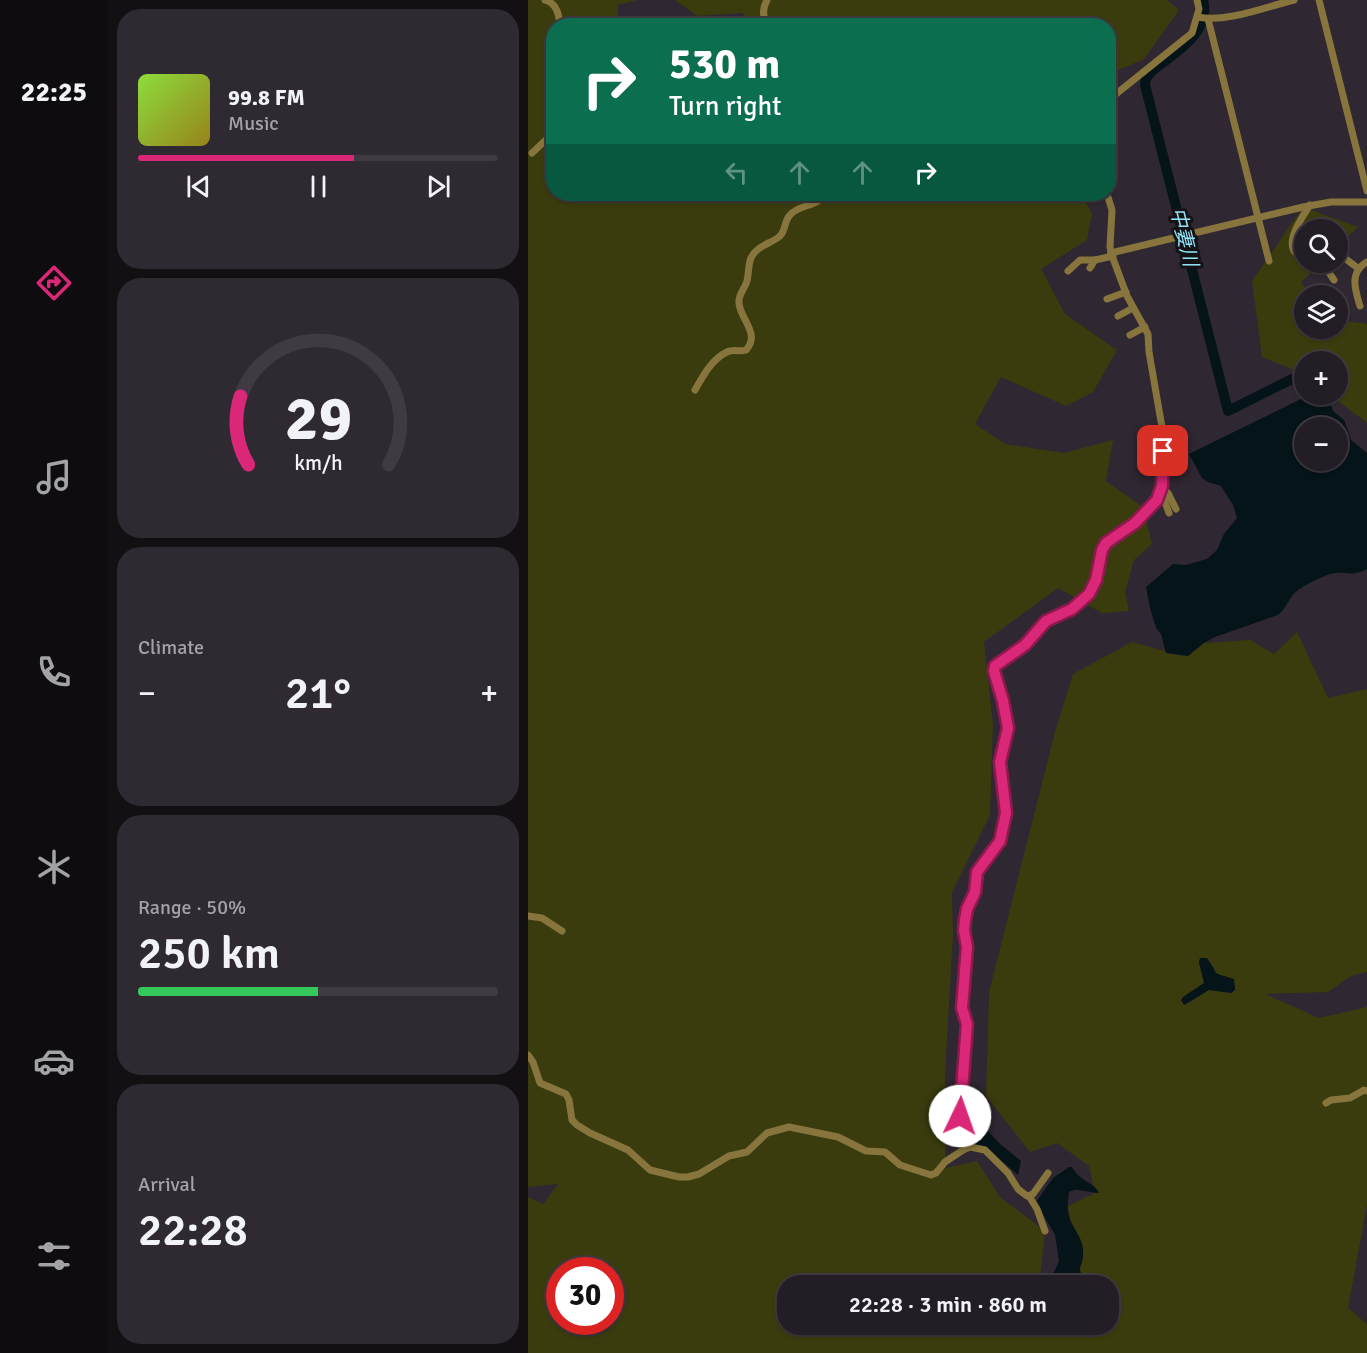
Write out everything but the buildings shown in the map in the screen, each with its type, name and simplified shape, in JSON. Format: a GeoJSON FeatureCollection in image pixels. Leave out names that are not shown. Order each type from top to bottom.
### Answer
{"type":"FeatureCollection","features":[{"type":"Feature","properties":{"kind":"street"},"geometry":{"type":"LineString","coordinates":[[545,0],[551,2],[558,18]]}},
{"type":"Feature","properties":{"kind":"street"},"geometry":{"type":"LineString","coordinates":[[765,18],[767,0]]}},
{"type":"Feature","properties":{"kind":"street"},"geometry":{"type":"LineString","coordinates":[[1197,0],[1269,261]]}},
{"type":"Feature","properties":{"kind":"street"},"geometry":{"type":"LineString","coordinates":[[1203,18],[1225,18],[1294,0]]}},
{"type":"Feature","properties":{"kind":"street"},"geometry":{"type":"LineString","coordinates":[[1318,0],[1367,191]]}},
{"type":"Feature","properties":{"kind":"street"},"geometry":{"type":"LineString","coordinates":[[1116,94],[1192,33],[1203,18]]}},
{"type":"Feature","properties":{"kind":"street"},"geometry":{"type":"LineString","coordinates":[[532,153],[546,139]]}},
{"type":"Feature","properties":{"kind":"street"},"geometry":{"type":"LineString","coordinates":[[695,390],[720,357],[729,351],[746,350],[751,344],[750,330],[740,309],[739,299],[747,281],[749,266],[755,251],[783,233],[790,214],[819,201]]}},
{"type":"Feature","properties":{"kind":"street"},"geometry":{"type":"LineString","coordinates":[[963,1150],[960,1116],[967,1024],[962,1008],[967,947],[965,920],[967,909],[975,892],[977,872],[1000,841],[1006,813],[1000,762],[1008,728],[994,671],[995,666],[1025,645],[1046,621],[1072,609],[1084,600],[1096,580],[1102,550],[1106,543],[1135,523],[1157,500],[1161,490],[1163,433],[1149,352],[1149,338],[1133,308],[1112,255],[1110,201]]}},
{"type":"Feature","properties":{"kind":"street"},"geometry":{"type":"LineString","coordinates":[[1068,272],[1080,260],[1095,260],[1258,217],[1331,202],[1367,202]]}},
{"type":"Feature","properties":{"kind":"street"},"geometry":{"type":"LineString","coordinates":[[1301,219],[1310,206]]}},
{"type":"Feature","properties":{"kind":"street"},"geometry":{"type":"LineString","coordinates":[[1090,268],[1095,260]]}},
{"type":"Feature","properties":{"kind":"street"},"geometry":{"type":"LineString","coordinates":[[1348,261],[1359,269]]}},
{"type":"Feature","properties":{"kind":"street"},"geometry":{"type":"LineString","coordinates":[[1360,306],[1354,279],[1359,269],[1367,262]]}},
{"type":"Feature","properties":{"kind":"street"},"geometry":{"type":"LineString","coordinates":[[1329,273],[1334,280]]}},
{"type":"Feature","properties":{"kind":"street"},"geometry":{"type":"LineString","coordinates":[[1107,299],[1126,292]]}},
{"type":"Feature","properties":{"kind":"street"},"geometry":{"type":"LineString","coordinates":[[1118,316],[1133,308]]}},
{"type":"Feature","properties":{"kind":"street"},"geometry":{"type":"LineString","coordinates":[[1130,335],[1145,327]]}},
{"type":"Feature","properties":{"kind":"street"},"geometry":{"type":"LineString","coordinates":[[1161,490],[1168,492],[1176,509]]}},
{"type":"Feature","properties":{"kind":"street"},"geometry":{"type":"LineString","coordinates":[[1161,490],[1169,513]]}},
{"type":"Feature","properties":{"kind":"street"},"geometry":{"type":"LineString","coordinates":[[528,916],[542,918],[562,931]]}},
{"type":"Feature","properties":{"kind":"street"},"geometry":{"type":"LineString","coordinates":[[528,1055],[533,1062],[540,1083],[566,1094],[572,1120],[577,1125],[590,1134],[628,1150],[650,1170],[679,1177],[699,1174],[729,1156],[747,1152],[767,1133],[789,1127],[838,1137],[866,1151],[885,1152],[900,1165],[931,1175],[963,1150],[978,1148],[989,1152],[1008,1173],[1018,1189],[1029,1196],[1037,1209],[1044,1231]]}},
{"type":"Feature","properties":{"kind":"street"},"geometry":{"type":"LineString","coordinates":[[1326,1103],[1331,1100],[1346,1100],[1367,1090]]}},
{"type":"Feature","properties":{"kind":"street"},"geometry":{"type":"LineString","coordinates":[[1029,1196],[1033,1194],[1048,1173]]}},
{"type":"Feature","properties":{"kind":"shaded area"},"geometry":{"type":"Polygon","coordinates":[[[528,0],[637,0],[618,5],[618,18],[546,18],[546,201],[1085,201],[1092,213],[1087,240],[1041,269],[1065,314],[1117,350],[1093,392],[1066,406],[1001,377],[975,424],[1005,444],[1064,453],[1113,440],[1106,481],[1143,507],[1152,544],[1134,560],[1125,592],[1129,611],[1102,613],[1058,588],[984,642],[993,724],[990,815],[952,892],[953,935],[945,1075],[945,1168],[977,1161],[1000,1197],[1045,1231],[1040,1275],[777,1275],[777,1335],[1119,1335],[1119,1275],[1083,1275],[1079,1270],[1068,1206],[1095,1193],[1089,1166],[1057,1143],[1030,1152],[986,1096],[989,992],[1055,732],[1073,674],[1132,642],[1182,656],[1204,643],[1250,640],[1274,654],[1297,632],[1328,698],[1367,689],[1367,972],[1351,976],[1328,992],[1265,994],[1319,1018],[1367,1007],[1367,1205],[1348,1308],[1367,1324],[1367,1353],[528,1353],[528,1197],[543,1204],[558,1184],[528,1187],[528,0]],[[1199,962],[1204,983],[1186,995],[1183,1004],[1187,1004],[1209,990],[1231,993],[1235,990],[1235,985],[1215,973],[1210,962],[1199,962]]]}},
{"type":"Feature","properties":{"kind":"shaded area"},"geometry":{"type":"Polygon","coordinates":[[[675,0],[1167,0],[1179,10],[1144,59],[1116,71],[1116,18],[744,18],[743,13],[697,16],[675,0]]]}},
{"type":"Feature","properties":{"kind":"shaded area"},"geometry":{"type":"Polygon","coordinates":[[[1303,207],[1336,219],[1295,219],[1303,207]]]}},
{"type":"Feature","properties":{"kind":"shaded area"},"geometry":{"type":"Polygon","coordinates":[[[1294,220],[1294,273],[1310,273],[1301,282],[1303,285],[1294,285],[1294,339],[1348,339],[1348,321],[1367,324],[1367,423],[1343,405],[1348,405],[1348,351],[1294,351],[1294,370],[1262,357],[1252,281],[1294,220]]]}},
{"type":"Feature","properties":{"kind":"shaded area"},"geometry":{"type":"Polygon","coordinates":[[[1348,223],[1358,227],[1348,236],[1348,223]]]}},
{"type":"Feature","properties":{"kind":"shaded area"},"geometry":{"type":"Polygon","coordinates":[[[1294,402],[1294,405],[1330,405],[1340,417],[1294,417],[1294,471],[1348,471],[1348,431],[1351,440],[1367,453],[1367,569],[1356,573],[1330,574],[1315,580],[1295,593],[1278,615],[1215,637],[1188,656],[1166,653],[1161,634],[1156,628],[1146,587],[1173,564],[1186,565],[1207,559],[1217,550],[1224,534],[1237,518],[1233,505],[1221,486],[1202,478],[1189,454],[1294,402]]]}},
{"type":"Feature","properties":{"kind":"shaded area"},"geometry":{"type":"Polygon","coordinates":[[[1200,958],[1207,958],[1218,974],[1234,979],[1235,990],[1231,993],[1209,990],[1184,1005],[1181,1000],[1183,997],[1204,983],[1200,958]]]}},
{"type":"Feature","properties":{"kind":"shaded area"},"geometry":{"type":"Polygon","coordinates":[[[978,1120],[1000,1144],[1021,1161],[1018,1175],[985,1146],[967,1143],[965,1128],[978,1120]]]}},
{"type":"Feature","properties":{"kind":"shaded area"},"geometry":{"type":"Polygon","coordinates":[[[1072,1167],[1099,1193],[1076,1190],[1069,1192],[1069,1216],[1083,1246],[1080,1270],[1082,1275],[1053,1275],[1059,1261],[1055,1235],[1036,1202],[1053,1178],[1072,1167]]]}},
{"type":"Feature","properties":{"kind":"waterway","name":"中妻川"},"geometry":{"type":"LineString","coordinates":[[1203,0],[1202,23],[1196,32],[1180,50],[1152,71],[1146,78],[1145,85],[1228,411],[1292,379],[1294,380]]}},
{"type":"Feature","properties":{"kind":"route"},"geometry":{"type":"LineString","coordinates":[[960,1116],[967,1024],[962,1008],[967,947],[965,920],[967,909],[975,892],[977,872],[1000,841],[1006,813],[1000,762],[1008,728],[994,671],[995,666],[1025,645],[1046,621],[1072,609],[1089,594],[1096,580],[1102,550],[1106,543],[1127,530],[1157,500],[1162,486],[1163,451]]}}]}
